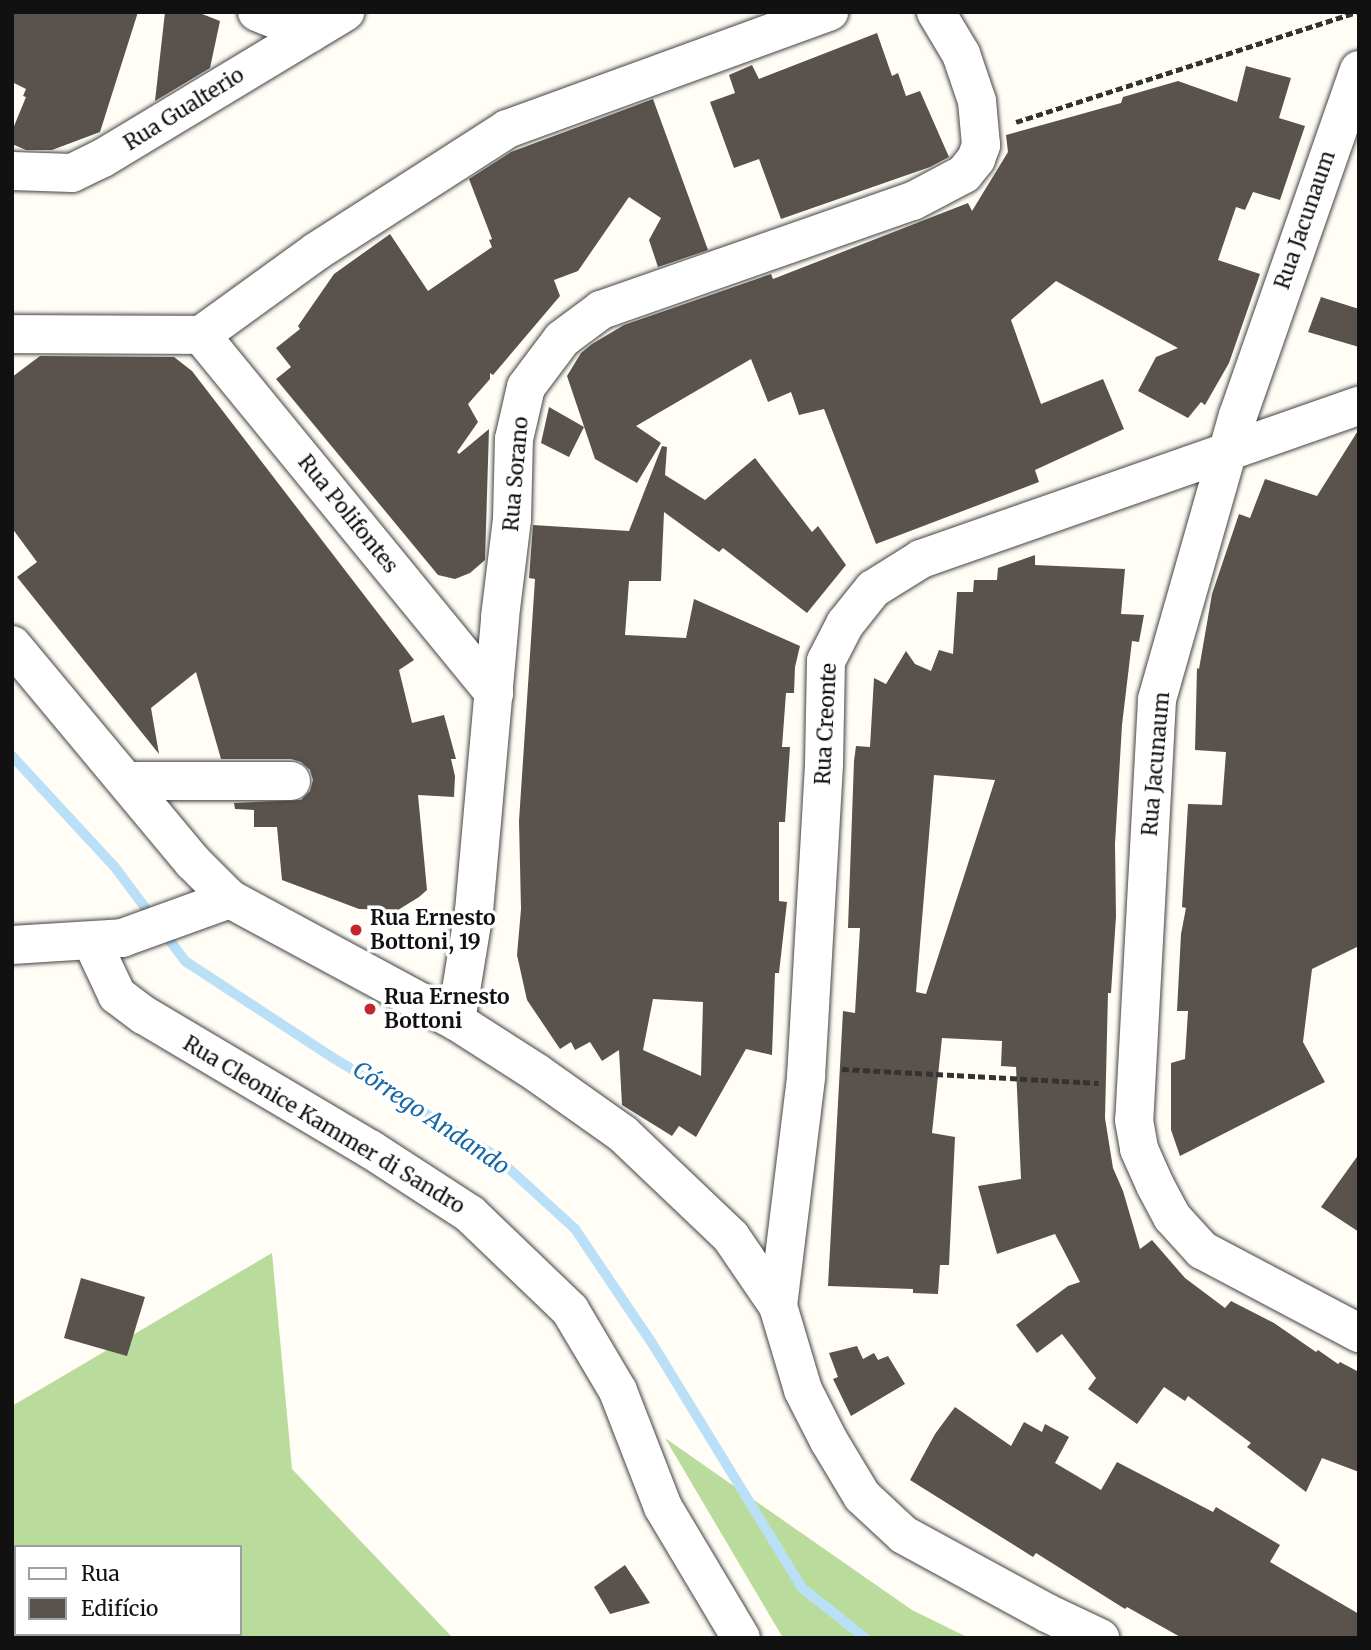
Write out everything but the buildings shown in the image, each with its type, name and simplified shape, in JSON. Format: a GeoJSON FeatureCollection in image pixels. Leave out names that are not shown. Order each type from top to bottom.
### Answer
{"type":"FeatureCollection","features":[{"type":"Feature","properties":{"kind":"street"},"geometry":{"type":"LineString","coordinates":[[257,12],[310,33]]}},
{"type":"Feature","properties":{"kind":"street","name":"Rua Gualterio"},"geometry":{"type":"LineString","coordinates":[[12,171],[72,173],[93,163],[345,12]]}},
{"type":"Feature","properties":{"kind":"street"},"geometry":{"type":"LineString","coordinates":[[12,334],[201,335],[317,251],[507,130],[829,12]]}},
{"type":"Feature","properties":{"kind":"street"},"geometry":{"type":"LineString","coordinates":[[936,12],[954,39],[969,73],[982,133]]}},
{"type":"Feature","properties":{"kind":"street","name":"Rua Jacunaum"},"geometry":{"type":"LineString","coordinates":[[1359,70],[1308,209],[1227,454],[1157,700],[1134,1120],[1139,1149],[1172,1217],[1202,1250],[1359,1332]]}},
{"type":"Feature","properties":{"kind":"street","name":"Rua Sorano"},"geometry":{"type":"LineString","coordinates":[[456,1021],[474,911],[512,519],[514,439],[526,387],[562,339],[601,310],[913,201],[964,174],[976,159],[982,133]]}},
{"type":"Feature","properties":{"kind":"street","name":"Rua Polifontes"},"geometry":{"type":"LineString","coordinates":[[201,335],[494,693]]}},
{"type":"Feature","properties":{"kind":"street","name":"Rua Creonte"},"geometry":{"type":"LineString","coordinates":[[778,1306],[793,1197],[806,1066],[824,764],[827,661],[845,624],[873,589],[921,559],[1359,406]]}},
{"type":"Feature","properties":{"kind":"street"},"geometry":{"type":"LineString","coordinates":[[12,645],[193,862],[230,899],[456,1021],[623,1134],[731,1237],[778,1306],[803,1390],[862,1496],[904,1535],[1047,1613],[1100,1638]]}},
{"type":"Feature","properties":{"kind":"street"},"geometry":{"type":"LineString","coordinates":[[128,781],[291,782]]}},
{"type":"Feature","properties":{"kind":"street"},"geometry":{"type":"LineString","coordinates":[[12,945],[107,940],[179,919],[230,899]]}},
{"type":"Feature","properties":{"kind":"street","name":"Rua Cleonice Kammer di Sandro"},"geometry":{"type":"LineString","coordinates":[[107,940],[117,995],[144,1015],[370,1149],[470,1214],[570,1310],[618,1391],[663,1507],[741,1638]]}},
{"type":"Feature","properties":{"kind":"path"},"geometry":{"type":"LineString","coordinates":[[982,133],[1356,12]]}},
{"type":"Feature","properties":{"kind":"path"},"geometry":{"type":"LineString","coordinates":[[806,1066],[1135,1084]]}},
{"type":"Feature","properties":{"kind":"green space"},"geometry":{"type":"Polygon","coordinates":[[[272,1253],[292,1469],[453,1638],[12,1638],[12,1406],[272,1253]]]}},
{"type":"Feature","properties":{"kind":"green space"},"geometry":{"type":"Polygon","coordinates":[[[665,1438],[912,1610],[969,1638],[783,1638],[665,1438]]]}},
{"type":"Feature","properties":{"kind":"waterway","name":"Córrego Andando"},"geometry":{"type":"LineString","coordinates":[[12,756],[114,866],[185,961],[335,1059],[494,1155],[575,1229],[652,1343],[802,1588],[865,1638]]}},
{"type":"Feature","properties":{"kind":"place","name":"Rua Ernesto Bottoni, 19"},"geometry":{"type":"Point","coordinates":[356,930]}},
{"type":"Feature","properties":{"kind":"place","name":"Rua Ernesto Bottoni"},"geometry":{"type":"Point","coordinates":[370,1009]}}]}
